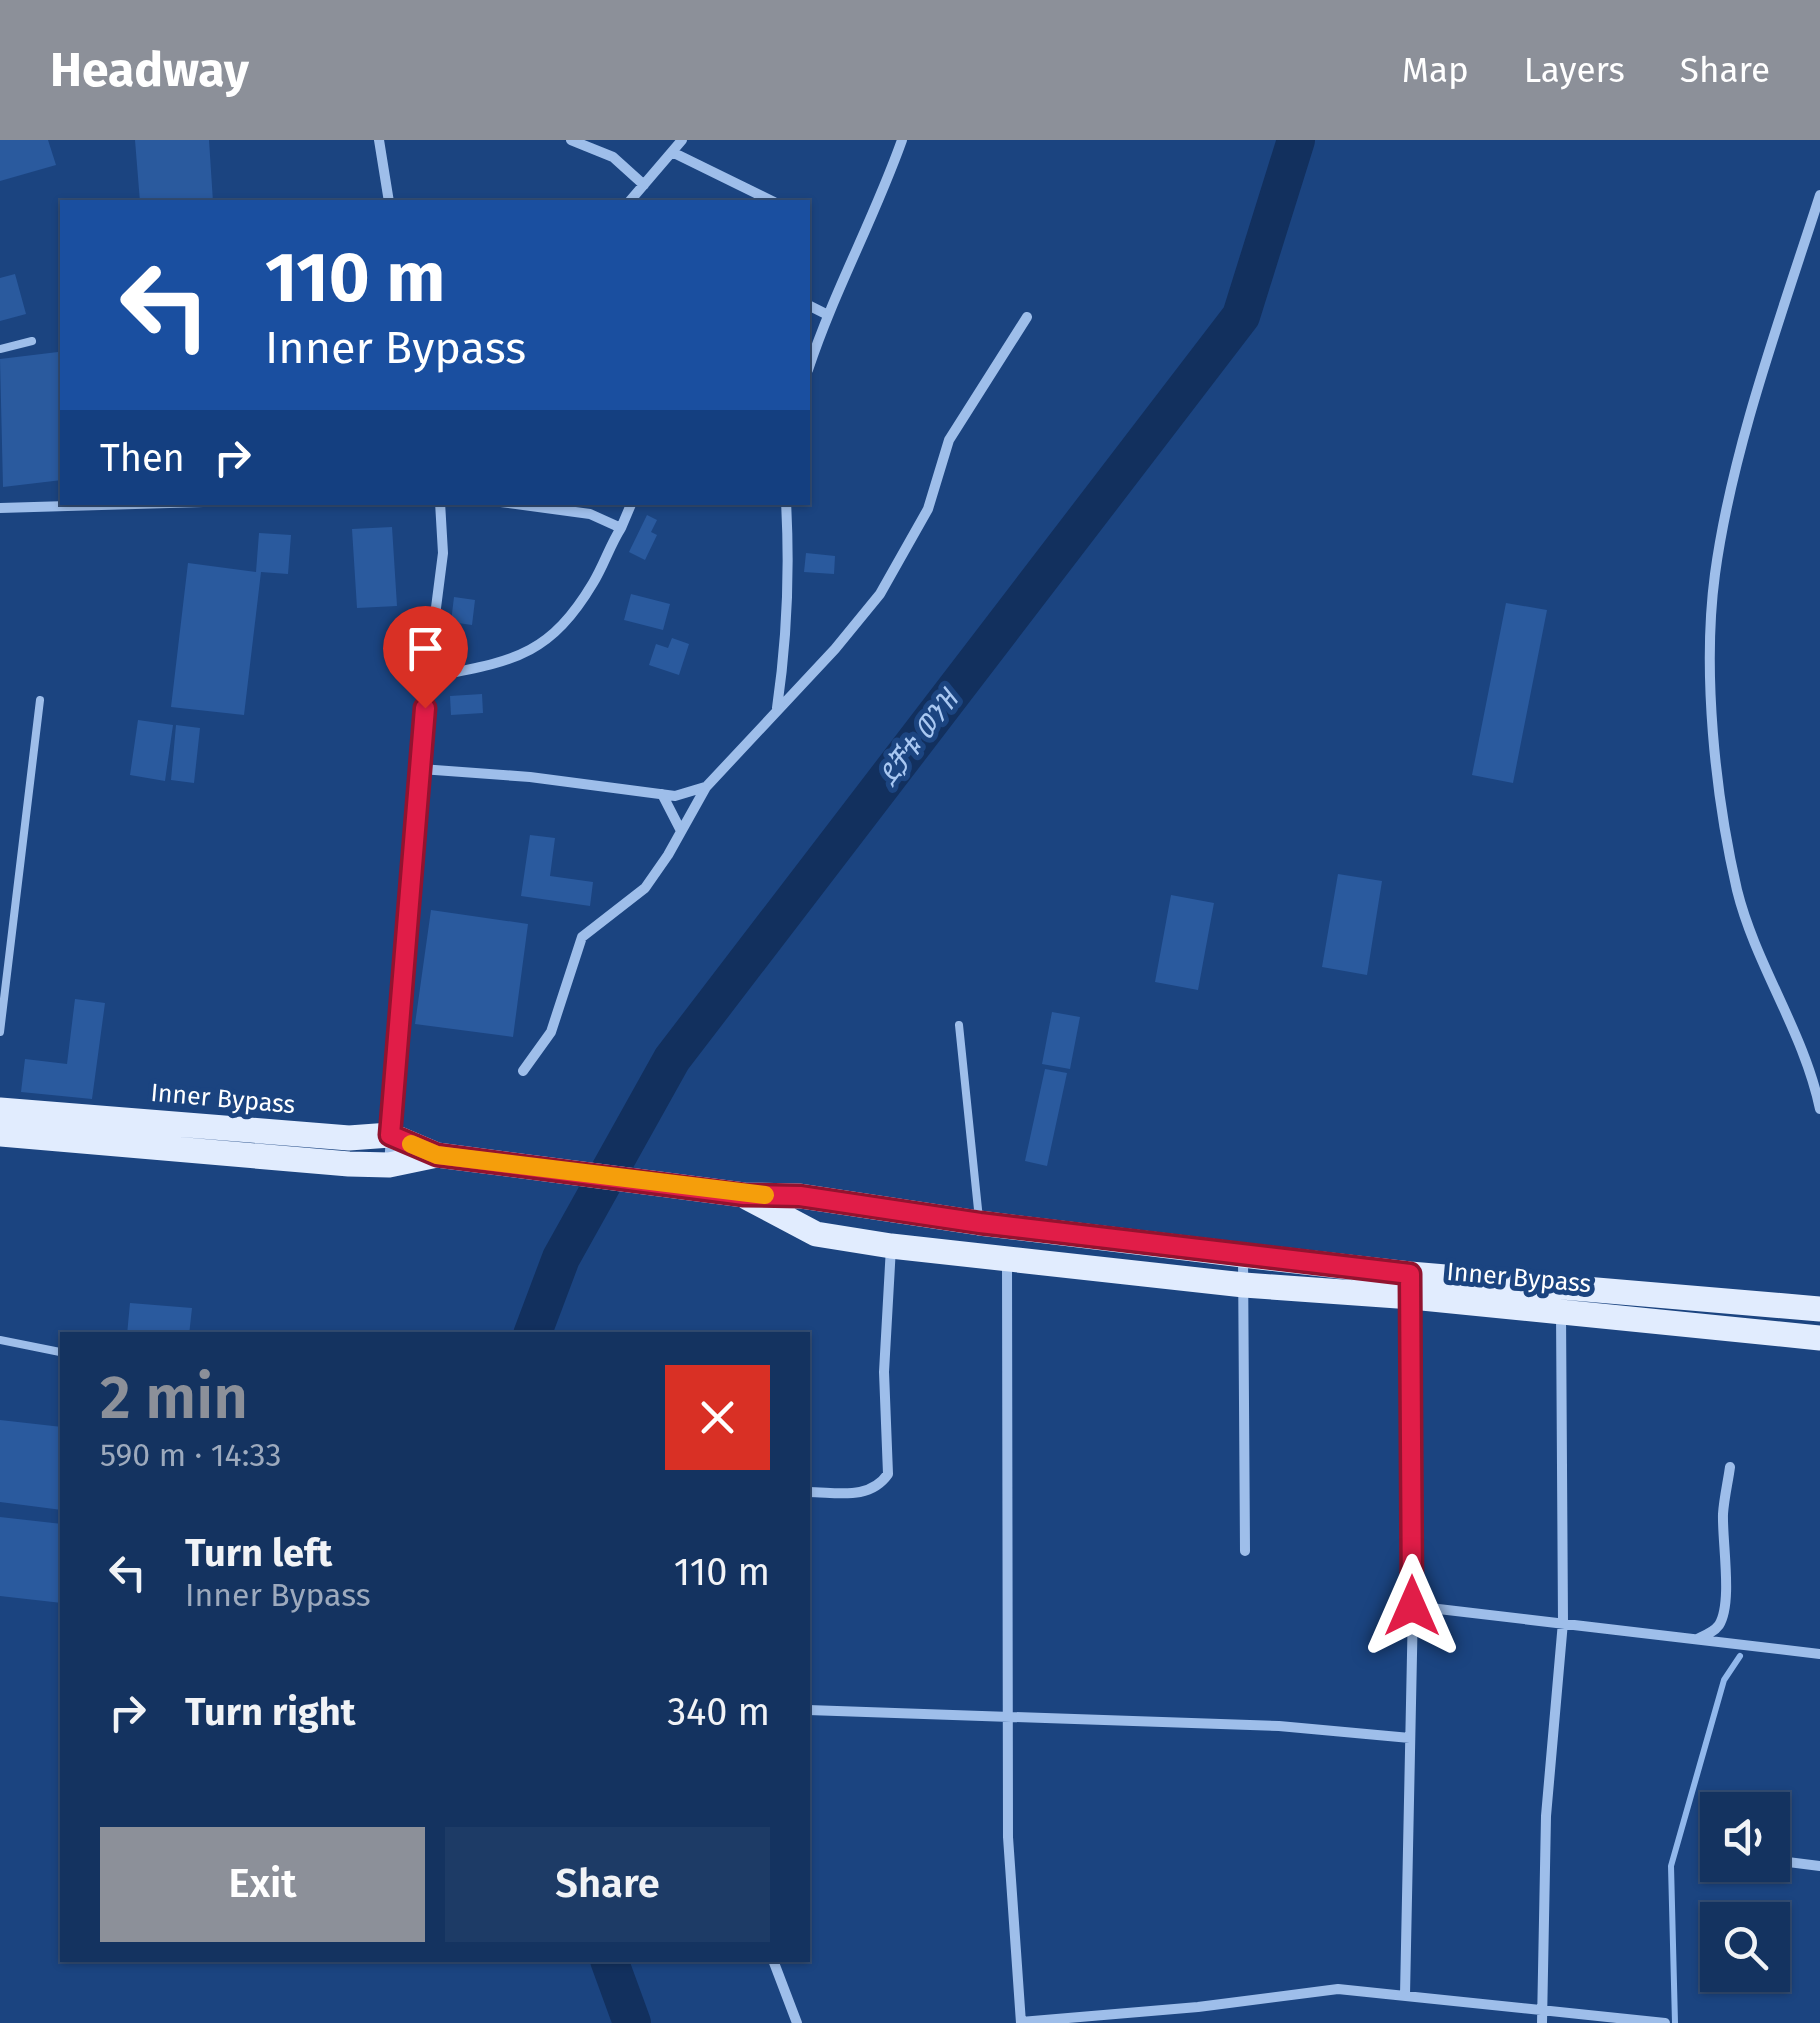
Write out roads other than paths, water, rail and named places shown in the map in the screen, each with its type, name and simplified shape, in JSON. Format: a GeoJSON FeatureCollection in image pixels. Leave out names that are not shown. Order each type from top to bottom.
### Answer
{"type":"FeatureCollection","features":[{"type":"Feature","properties":{"kind":"main road","name":"Inner Bypass"},"geometry":{"type":"LineString","coordinates":[[0,1110],[349,1138],[390,1135],[437,1155],[744,1195],[800,1196],[1243,1256],[1561,1311],[1820,1338]]}},
{"type":"Feature","properties":{"kind":"main road","name":"Inner Bypass"},"geometry":{"type":"LineString","coordinates":[[0,1134],[389,1165],[437,1155]]}},
{"type":"Feature","properties":{"kind":"main road","name":"Inner Bypass"},"geometry":{"type":"LineString","coordinates":[[744,1195],[816,1234],[1244,1286],[1411,1285],[1820,1309]]}},
{"type":"Feature","properties":{"kind":"street"},"geometry":{"type":"LineString","coordinates":[[379,140],[388,200]]}},
{"type":"Feature","properties":{"kind":"street"},"geometry":{"type":"LineString","coordinates":[[571,140],[613,157],[644,185]]}},
{"type":"Feature","properties":{"kind":"street"},"geometry":{"type":"LineString","coordinates":[[630,200],[682,140]]}},
{"type":"Feature","properties":{"kind":"street"},"geometry":{"type":"LineString","coordinates":[[810,364],[826,314],[887,183],[902,140]]}},
{"type":"Feature","properties":{"kind":"street"},"geometry":{"type":"LineString","coordinates":[[672,152],[770,200]]}},
{"type":"Feature","properties":{"kind":"street"},"geometry":{"type":"LineString","coordinates":[[1820,196],[1724,516],[1714,579],[1712,688],[1714,752],[1738,892],[1753,938],[1804,1056],[1820,1109]]}},
{"type":"Feature","properties":{"kind":"street"},"geometry":{"type":"LineString","coordinates":[[810,306],[826,314]]}},
{"type":"Feature","properties":{"kind":"street"},"geometry":{"type":"LineString","coordinates":[[523,1071],[551,1032],[582,936],[645,888],[706,787],[835,649],[880,594],[928,508],[949,440],[1026,316]]}},
{"type":"Feature","properties":{"kind":"street"},"geometry":{"type":"LineString","coordinates":[[0,508],[101,505]]}},
{"type":"Feature","properties":{"kind":"street"},"geometry":{"type":"LineString","coordinates":[[389,1165],[427,678],[444,553],[440,505]]}},
{"type":"Feature","properties":{"kind":"street"},"geometry":{"type":"LineString","coordinates":[[523,505],[590,514],[621,528]]}},
{"type":"Feature","properties":{"kind":"street"},"geometry":{"type":"LineString","coordinates":[[427,678],[511,660],[549,640],[584,598],[631,505]]}},
{"type":"Feature","properties":{"kind":"street"},"geometry":{"type":"LineString","coordinates":[[777,709],[788,619],[786,505]]}},
{"type":"Feature","properties":{"kind":"street"},"geometry":{"type":"LineString","coordinates":[[421,768],[662,794],[692,793],[706,787]]}},
{"type":"Feature","properties":{"kind":"street"},"geometry":{"type":"LineString","coordinates":[[662,794],[680,829]]}},
{"type":"Feature","properties":{"kind":"street"},"geometry":{"type":"LineString","coordinates":[[810,1492],[864,1493],[879,1487],[888,1474],[884,1372],[891,1246]]}},
{"type":"Feature","properties":{"kind":"street"},"geometry":{"type":"LineString","coordinates":[[1243,1256],[1245,1550]]}},
{"type":"Feature","properties":{"kind":"street"},"geometry":{"type":"LineString","coordinates":[[1007,1259],[1010,1872],[1021,2022],[1146,2017],[1338,1989],[1405,1995],[1543,2017],[1664,2023]]}},
{"type":"Feature","properties":{"kind":"street"},"geometry":{"type":"LineString","coordinates":[[1405,1995],[1412,1606],[1411,1285]]}},
{"type":"Feature","properties":{"kind":"street"},"geometry":{"type":"LineString","coordinates":[[1543,2017],[1546,1816],[1563,1622],[1561,1311]]}},
{"type":"Feature","properties":{"kind":"street"},"geometry":{"type":"LineString","coordinates":[[1698,1638],[1711,1633],[1724,1610],[1724,1511],[1730,1466]]}},
{"type":"Feature","properties":{"kind":"street"},"geometry":{"type":"LineString","coordinates":[[1412,1606],[1820,1654]]}},
{"type":"Feature","properties":{"kind":"street"},"geometry":{"type":"LineString","coordinates":[[810,1710],[1279,1726],[1410,1738]]}},
{"type":"Feature","properties":{"kind":"street"},"geometry":{"type":"LineString","coordinates":[[1790,1862],[1820,1866]]}},
{"type":"Feature","properties":{"kind":"street"},"geometry":{"type":"LineString","coordinates":[[774,1962],[797,2023]]}},
{"type":"Feature","properties":{"kind":"lane"},"geometry":{"type":"LineString","coordinates":[[0,349],[32,340]]}},
{"type":"Feature","properties":{"kind":"lane"},"geometry":{"type":"LineString","coordinates":[[0,1032],[40,700]]}},
{"type":"Feature","properties":{"kind":"lane"},"geometry":{"type":"LineString","coordinates":[[959,1025],[980,1223]]}},
{"type":"Feature","properties":{"kind":"lane"},"geometry":{"type":"LineString","coordinates":[[0,1340],[60,1352]]}},
{"type":"Feature","properties":{"kind":"waterway","name":"ደቻቱ ወንዝ"},"geometry":{"type":"LineString","coordinates":[[533,1332],[561,1258],[672,1059],[1241,316],[1296,140]]}},
{"type":"Feature","properties":{"kind":"waterway"},"geometry":{"type":"LineString","coordinates":[[1675,2023],[1671,1866],[1724,1680],[1740,1656]]}},
{"type":"Feature","properties":{"kind":"waterway","name":"ደቻቱ ወንዝ"},"geometry":{"type":"LineString","coordinates":[[610,1962],[632,2023]]}}]}
